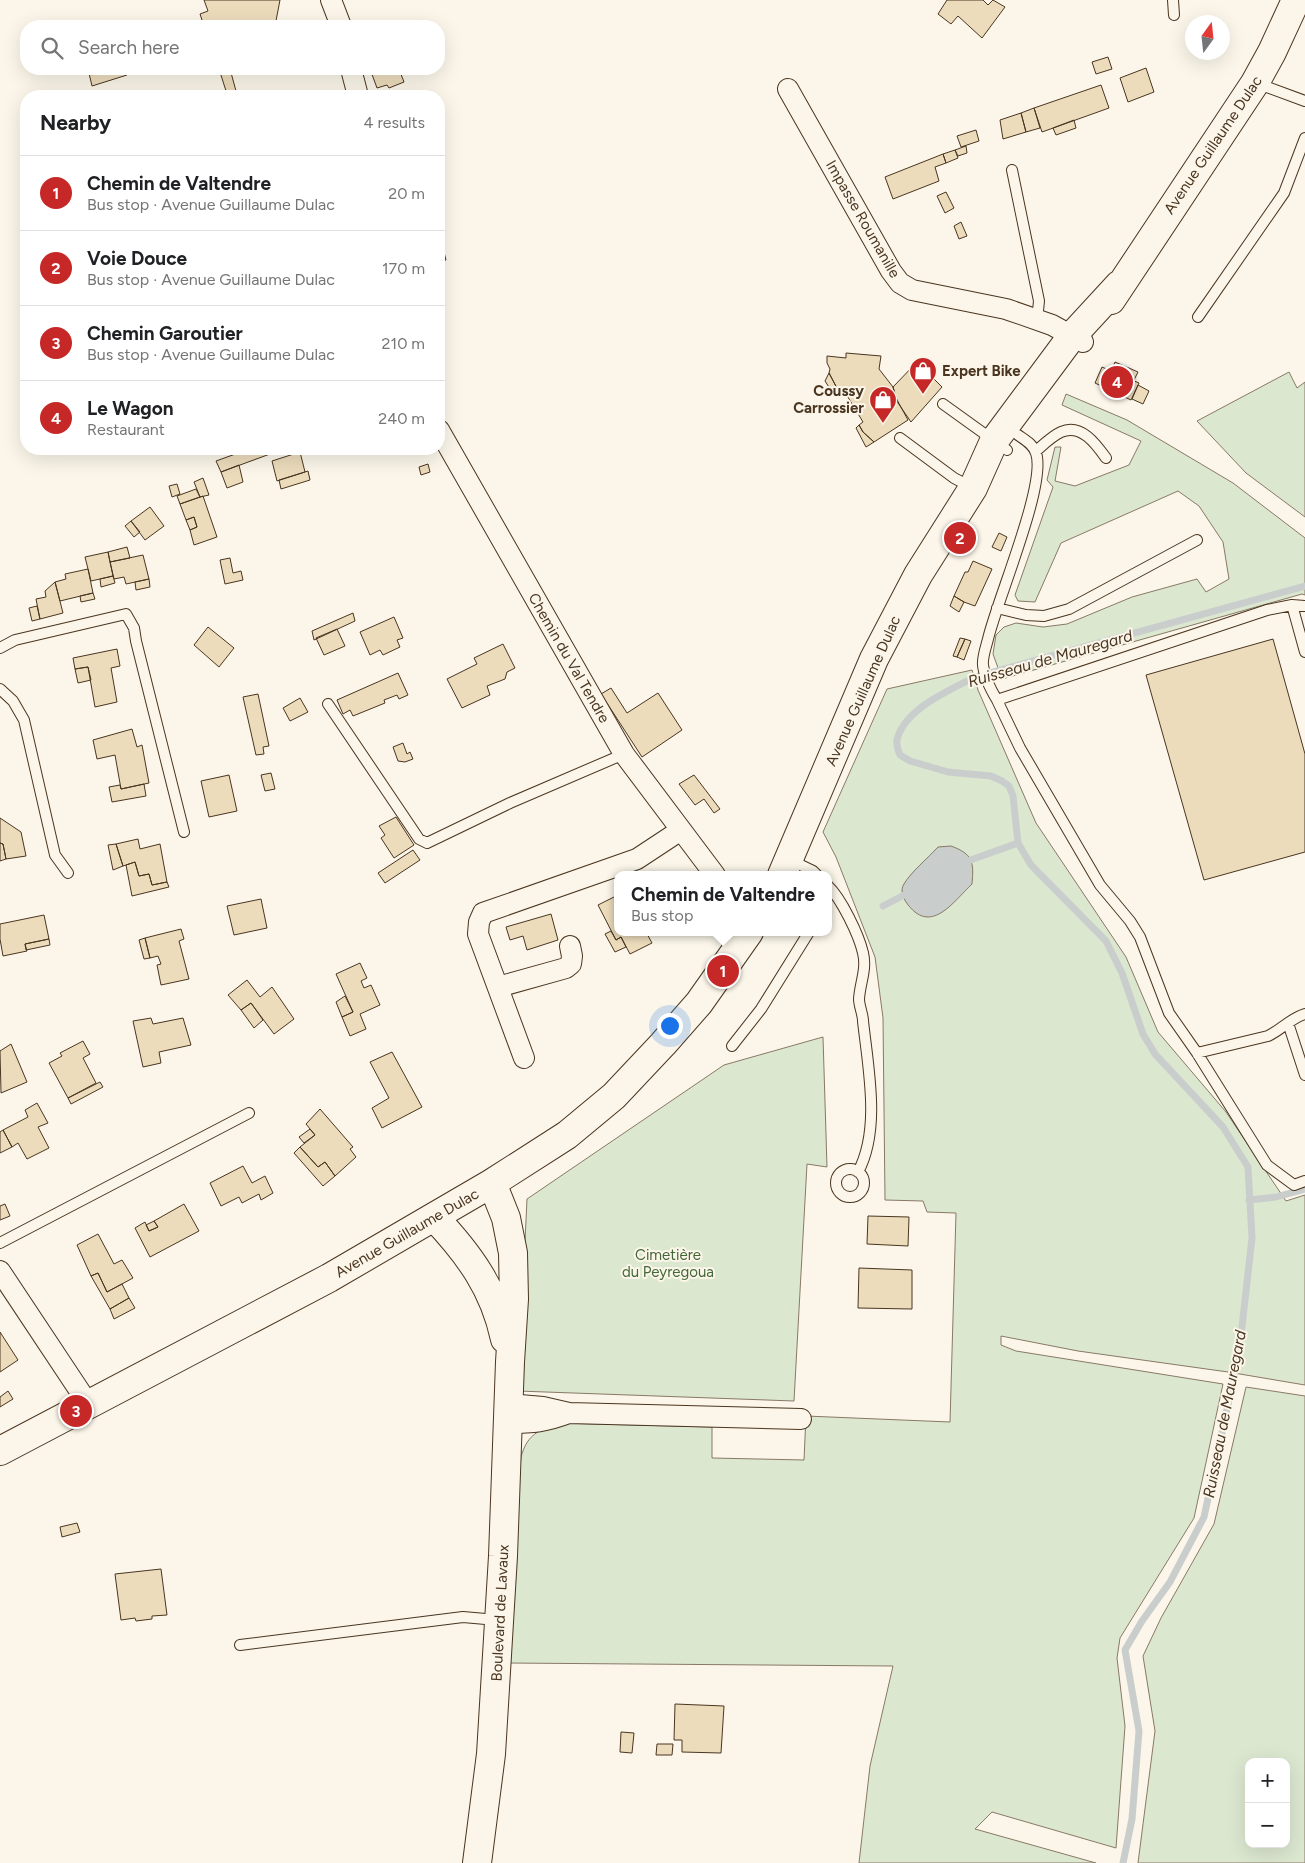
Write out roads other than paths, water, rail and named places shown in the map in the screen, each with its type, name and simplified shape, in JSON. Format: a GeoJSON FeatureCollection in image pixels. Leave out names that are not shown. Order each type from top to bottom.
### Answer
{"type":"FeatureCollection","features":[{"type":"Feature","properties":{"kind":"main road","name":"Avenue Guillaume Dulac"},"geometry":{"type":"LineString","coordinates":[[786,867],[874,659],[918,575],[972,488],[1014,444],[1078,339],[1119,285],[1255,83],[1272,52],[1296,0]]}},
{"type":"Feature","properties":{"kind":"main road","name":"Avenue Guillaume Dulac"},"geometry":{"type":"LineString","coordinates":[[0,1451],[329,1278],[492,1183],[567,1135],[614,1096],[663,1044],[699,1003],[746,936]]}},
{"type":"Feature","properties":{"kind":"main road","name":"Boulevard de Lavaux"},"geometry":{"type":"LineString","coordinates":[[477,1863],[491,1754],[500,1620],[514,1299],[513,1252],[506,1218],[492,1183]]}},
{"type":"Feature","properties":{"kind":"main road","name":"Boulevard de Lavaux"},"geometry":{"type":"LineString","coordinates":[[434,1217],[459,1243],[483,1279],[500,1315],[510,1362]]}},
{"type":"Feature","properties":{"kind":"main road"},"geometry":{"type":"LineString","coordinates":[[483,1279],[498,1275],[513,1275]]}},
{"type":"Feature","properties":{"kind":"street"},"geometry":{"type":"LineString","coordinates":[[331,0],[339,20]]}},
{"type":"Feature","properties":{"kind":"street"},"geometry":{"type":"LineString","coordinates":[[353,75],[356,90]]}},
{"type":"Feature","properties":{"kind":"street","name":"Impasse Roumanille"},"geometry":{"type":"LineString","coordinates":[[788,89],[891,271],[900,283],[912,290],[1006,309],[1052,325],[1078,339]]}},
{"type":"Feature","properties":{"kind":"street","name":"Chemin du Val Tendre"},"geometry":{"type":"LineString","coordinates":[[445,441],[624,754],[712,871]]}},
{"type":"Feature","properties":{"kind":"street"},"geometry":{"type":"LineString","coordinates":[[524,1058],[478,934],[479,922],[483,913],[637,859],[681,830]]}},
{"type":"Feature","properties":{"kind":"street"},"geometry":{"type":"LineString","coordinates":[[498,987],[566,968],[571,964],[570,946]]}},
{"type":"Feature","properties":{"kind":"street"},"geometry":{"type":"LineString","coordinates":[[4,1282],[89,1405]]}},
{"type":"Feature","properties":{"kind":"street"},"geometry":{"type":"LineString","coordinates":[[508,1413],[543,1407],[569,1413],[801,1419]]}},
{"type":"Feature","properties":{"kind":"lane"},"geometry":{"type":"LineString","coordinates":[[1173,0],[1174,15]]}},
{"type":"Feature","properties":{"kind":"lane"},"geometry":{"type":"LineString","coordinates":[[1255,83],[1305,101]]}},
{"type":"Feature","properties":{"kind":"lane"},"geometry":{"type":"LineString","coordinates":[[1198,317],[1284,194],[1305,138]]}},
{"type":"Feature","properties":{"kind":"lane"},"geometry":{"type":"LineString","coordinates":[[1012,170],[1039,301],[1037,320]]}},
{"type":"Feature","properties":{"kind":"lane"},"geometry":{"type":"LineString","coordinates":[[943,404],[1014,444],[1039,464],[1037,480],[997,608],[982,664],[989,685],[1020,748],[1100,885],[1140,936],[1170,1014],[1267,1165],[1294,1185],[1305,1181]]}},
{"type":"Feature","properties":{"kind":"lane"},"geometry":{"type":"LineString","coordinates":[[1014,444],[1062,431],[1076,430],[1096,443],[1106,458]]}},
{"type":"Feature","properties":{"kind":"lane"},"geometry":{"type":"LineString","coordinates":[[900,438],[954,478],[972,488]]}},
{"type":"Feature","properties":{"kind":"lane"},"geometry":{"type":"LineString","coordinates":[[997,608],[1026,615],[1044,616],[1070,609],[1196,540]]}},
{"type":"Feature","properties":{"kind":"lane"},"geometry":{"type":"LineString","coordinates":[[997,700],[1266,610],[1292,605],[1305,606]]}},
{"type":"Feature","properties":{"kind":"lane"},"geometry":{"type":"LineString","coordinates":[[1292,605],[1305,652]]}},
{"type":"Feature","properties":{"kind":"lane"},"geometry":{"type":"LineString","coordinates":[[0,648],[15,640],[126,614],[134,628],[184,832]]}},
{"type":"Feature","properties":{"kind":"lane"},"geometry":{"type":"LineString","coordinates":[[0,689],[14,701],[24,720],[55,855],[68,873]]}},
{"type":"Feature","properties":{"kind":"lane"},"geometry":{"type":"LineString","coordinates":[[328,704],[419,839],[427,843],[510,803],[624,754]]}},
{"type":"Feature","properties":{"kind":"lane"},"geometry":{"type":"LineString","coordinates":[[786,867],[805,871]]}},
{"type":"Feature","properties":{"kind":"lane"},"geometry":{"type":"LineString","coordinates":[[832,890],[851,923],[864,953],[864,972],[859,999],[863,1016],[871,1104],[868,1149],[858,1172]]}},
{"type":"Feature","properties":{"kind":"lane"},"geometry":{"type":"LineString","coordinates":[[732,1046],[761,1010],[807,936]]}},
{"type":"Feature","properties":{"kind":"lane"},"geometry":{"type":"LineString","coordinates":[[1196,1053],[1268,1036],[1278,1032],[1298,1016],[1305,1014]]}},
{"type":"Feature","properties":{"kind":"lane"},"geometry":{"type":"LineString","coordinates":[[1288,1023],[1305,1075]]}},
{"type":"Feature","properties":{"kind":"lane"},"geometry":{"type":"LineString","coordinates":[[0,1243],[250,1113]]}},
{"type":"Feature","properties":{"kind":"lane"},"geometry":{"type":"LineString","coordinates":[[240,1645],[463,1617],[500,1620]]}},
{"type":"Feature","properties":{"kind":"waterway","name":"Ruisseau de Mauregard"},"geometry":{"type":"LineString","coordinates":[[1123,1863],[1132,1819],[1139,1731],[1125,1650],[1142,1621],[1170,1582],[1204,1517],[1239,1353],[1252,1238],[1248,1167],[1223,1127],[1155,1054],[1143,1034],[1122,973],[1106,941],[1031,865],[1018,843],[1013,796],[1009,786],[991,776],[948,772],[910,761],[900,755],[897,740],[901,729],[918,710],[941,694],[975,677],[1305,586]]}},
{"type":"Feature","properties":{"kind":"waterway"},"geometry":{"type":"LineString","coordinates":[[965,862],[1018,843]]}},
{"type":"Feature","properties":{"kind":"waterway"},"geometry":{"type":"LineString","coordinates":[[883,906],[910,892]]}},
{"type":"Feature","properties":{"kind":"waterway"},"geometry":{"type":"LineString","coordinates":[[1249,1200],[1276,1197],[1305,1189]]}},
{"type":"Feature","properties":{"kind":"place","name":"Le Wagon"},"geometry":{"type":"Point","coordinates":[1117,382]}},
{"type":"Feature","properties":{"kind":"place","name":"Expert Bike"},"geometry":{"type":"Point","coordinates":[923,395]}},
{"type":"Feature","properties":{"kind":"place","name":"Coussy Carrossier"},"geometry":{"type":"Point","coordinates":[883,424]}},
{"type":"Feature","properties":{"kind":"place","name":"Voie Douce"},"geometry":{"type":"Point","coordinates":[960,538]}},
{"type":"Feature","properties":{"kind":"place","name":"Chemin de Valtendre"},"geometry":{"type":"Point","coordinates":[723,971]}},
{"type":"Feature","properties":{"kind":"place","name":"Chemin Garoutier"},"geometry":{"type":"Point","coordinates":[76,1411]}},
{"type":"Feature","properties":{"kind":"park label","name":"Cimetière du Peyregoua"},"geometry":{"type":"Point","coordinates":[668,1264]}}]}
